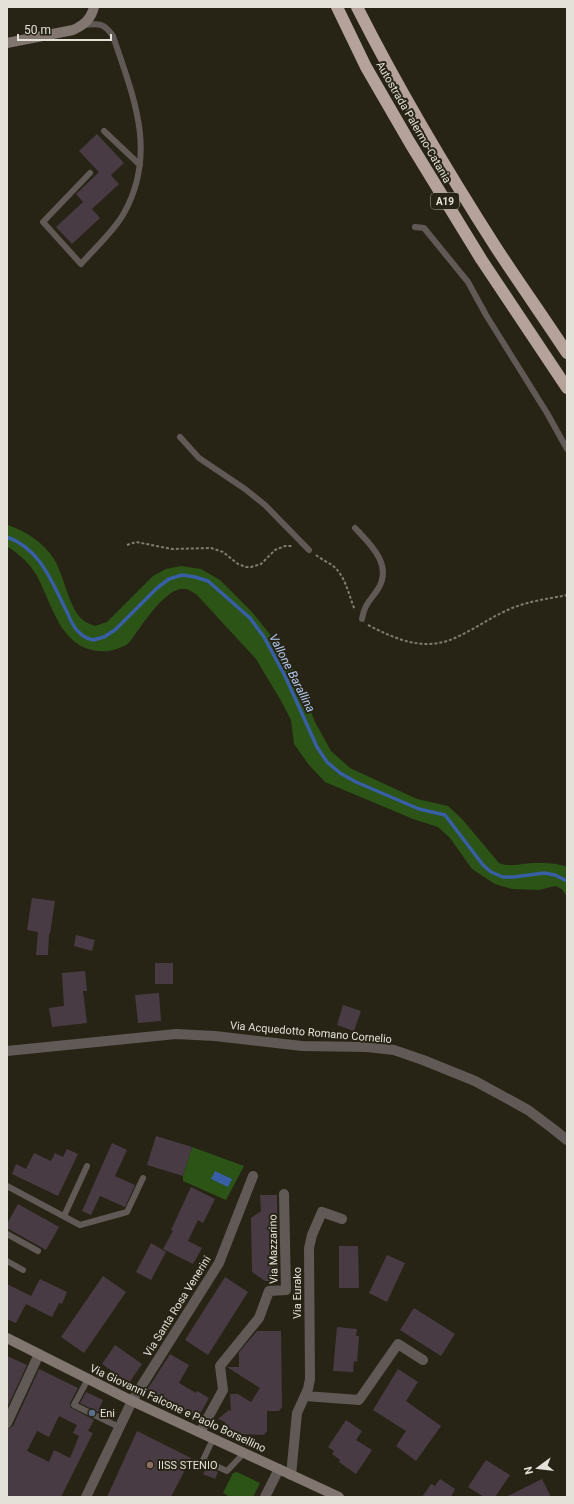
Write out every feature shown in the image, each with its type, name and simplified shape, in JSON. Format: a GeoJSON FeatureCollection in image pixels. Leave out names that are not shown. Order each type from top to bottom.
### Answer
{"type":"FeatureCollection","features":[{"type":"Feature","properties":{"kind":"highway","name":"Autostrada Palermo-Catania"},"geometry":{"type":"LineString","coordinates":[[337,7],[366,67],[410,143],[481,259],[567,388]]}},
{"type":"Feature","properties":{"kind":"highway","name":"Autostrada Palermo-Catania"},"geometry":{"type":"LineString","coordinates":[[357,7],[426,134],[497,249],[567,353]]}},
{"type":"Feature","properties":{"kind":"main road"},"geometry":{"type":"LineString","coordinates":[[7,44],[73,30],[82,26],[90,18],[94,7]]}},
{"type":"Feature","properties":{"kind":"main road","name":"Via Giovanni Falcone e Paolo Borsellino"},"geometry":{"type":"LineString","coordinates":[[7,1338],[132,1401],[339,1497]]}},
{"type":"Feature","properties":{"kind":"street","name":"Via Acquedotto Romano Cornelio"},"geometry":{"type":"LineString","coordinates":[[7,1050],[176,1034],[215,1036],[302,1046],[360,1046],[394,1050],[424,1060],[475,1081],[528,1110],[567,1140]]}},
{"type":"Feature","properties":{"kind":"street","name":"Via Santa Rosa Venerini"},"geometry":{"type":"LineString","coordinates":[[86,1497],[132,1401],[219,1262],[253,1176]]}},
{"type":"Feature","properties":{"kind":"street","name":"Via Mazzarino"},"geometry":{"type":"LineString","coordinates":[[200,1432],[223,1390],[220,1366],[259,1318],[268,1291],[286,1290],[284,1194]]}},
{"type":"Feature","properties":{"kind":"street","name":"Via Eurako"},"geometry":{"type":"LineString","coordinates":[[291,1475],[297,1413],[308,1388],[310,1379],[310,1242],[322,1212],[342,1218]]}},
{"type":"Feature","properties":{"kind":"street"},"geometry":{"type":"LineString","coordinates":[[304,1396],[359,1400],[398,1344],[423,1360]]}},
{"type":"Feature","properties":{"kind":"street"},"geometry":{"type":"LineString","coordinates":[[7,1423],[39,1354]]}},
{"type":"Feature","properties":{"kind":"street"},"geometry":{"type":"LineString","coordinates":[[265,1497],[279,1469]]}},
{"type":"Feature","properties":{"kind":"lane"},"geometry":{"type":"LineString","coordinates":[[82,26],[96,24],[107,28],[113,36],[136,105],[142,147],[137,184],[124,214],[81,264],[43,222],[90,173]]}},
{"type":"Feature","properties":{"kind":"lane"},"geometry":{"type":"LineString","coordinates":[[104,131],[140,165]]}},
{"type":"Feature","properties":{"kind":"lane"},"geometry":{"type":"LineString","coordinates":[[415,227],[424,228],[468,282],[486,315],[547,413],[567,449]]}},
{"type":"Feature","properties":{"kind":"lane"},"geometry":{"type":"LineString","coordinates":[[180,437],[199,458],[245,489],[265,505],[309,550]]}},
{"type":"Feature","properties":{"kind":"lane"},"geometry":{"type":"LineString","coordinates":[[355,528],[379,556],[384,567],[383,577],[378,589],[364,609],[362,619]]}},
{"type":"Feature","properties":{"kind":"lane"},"geometry":{"type":"LineString","coordinates":[[64,1216],[87,1166]]}},
{"type":"Feature","properties":{"kind":"lane"},"geometry":{"type":"LineString","coordinates":[[7,1186],[80,1225],[127,1212],[143,1178]]}},
{"type":"Feature","properties":{"kind":"lane"},"geometry":{"type":"LineString","coordinates":[[7,1234],[38,1251]]}},
{"type":"Feature","properties":{"kind":"lane"},"geometry":{"type":"LineString","coordinates":[[7,1262],[23,1270]]}},
{"type":"Feature","properties":{"kind":"lane"},"geometry":{"type":"LineString","coordinates":[[88,1379],[74,1405],[119,1427]]}},
{"type":"Feature","properties":{"kind":"lane"},"geometry":{"type":"LineString","coordinates":[[213,1439],[204,1460],[227,1471],[244,1453]]}},
{"type":"Feature","properties":{"kind":"path"},"geometry":{"type":"LineString","coordinates":[[127,545],[136,542],[172,549],[211,548],[223,552],[242,565],[252,567],[261,564],[275,550],[285,546],[299,546],[309,550],[333,566],[340,574],[346,585],[355,611],[362,619],[369,625],[410,643],[427,644],[444,642],[460,636],[511,608],[523,604],[567,596]]}},
{"type":"Feature","properties":{"kind":"green space"},"geometry":{"type":"Polygon","coordinates":[[[7,525],[21,530],[34,538],[50,553],[58,566],[70,600],[78,615],[87,623],[95,626],[107,622],[153,576],[166,569],[181,566],[201,569],[220,580],[252,612],[285,653],[300,683],[315,722],[331,751],[350,768],[417,799],[448,806],[462,819],[499,863],[513,865],[548,863],[567,867],[567,897],[562,889],[555,886],[539,890],[512,889],[495,884],[472,869],[450,838],[438,827],[413,819],[325,782],[309,765],[294,744],[291,720],[256,659],[197,595],[190,591],[186,589],[179,589],[172,592],[158,605],[130,641],[124,646],[109,651],[93,650],[80,645],[70,637],[62,627],[37,576],[25,560],[7,547],[7,525]]]}},
{"type":"Feature","properties":{"kind":"green space"},"geometry":{"type":"Polygon","coordinates":[[[192,1147],[244,1166],[226,1200],[183,1181],[183,1176],[192,1147]]]}},
{"type":"Feature","properties":{"kind":"green space"},"geometry":{"type":"Polygon","coordinates":[[[237,1472],[260,1483],[253,1497],[230,1497],[223,1493],[233,1473],[237,1472]]]}},
{"type":"Feature","properties":{"kind":"water"},"geometry":{"type":"Polygon","coordinates":[[[215,1171],[232,1179],[228,1187],[211,1179],[215,1171]]]}},
{"type":"Feature","properties":{"kind":"building"},"geometry":{"type":"Polygon","coordinates":[[[97,134],[124,163],[111,175],[119,184],[92,209],[100,218],[72,244],[56,227],[83,202],[76,194],[99,172],[79,151],[97,134]]]}},
{"type":"Feature","properties":{"kind":"building"},"geometry":{"type":"Polygon","coordinates":[[[32,898],[55,901],[50,934],[49,933],[48,955],[36,955],[38,932],[27,930],[32,898]]]}},
{"type":"Feature","properties":{"kind":"building"},"geometry":{"type":"Polygon","coordinates":[[[76,935],[95,940],[92,951],[74,946],[76,935]]]}},
{"type":"Feature","properties":{"kind":"building"},"geometry":{"type":"Polygon","coordinates":[[[155,963],[173,963],[173,984],[155,984],[155,963]]]}},
{"type":"Feature","properties":{"kind":"building"},"geometry":{"type":"Polygon","coordinates":[[[85,971],[87,991],[83,991],[87,1023],[52,1027],[49,1008],[64,1006],[62,973],[85,971]]]}},
{"type":"Feature","properties":{"kind":"building"},"geometry":{"type":"Polygon","coordinates":[[[159,993],[161,1021],[138,1023],[135,995],[159,993]]]}},
{"type":"Feature","properties":{"kind":"building"},"geometry":{"type":"Polygon","coordinates":[[[343,1005],[361,1011],[354,1031],[337,1025],[343,1005]]]}},
{"type":"Feature","properties":{"kind":"building"},"geometry":{"type":"Polygon","coordinates":[[[156,1136],[192,1147],[183,1176],[147,1165],[156,1136]]]}},
{"type":"Feature","properties":{"kind":"building"},"geometry":{"type":"Polygon","coordinates":[[[112,1143],[127,1150],[115,1176],[135,1185],[125,1207],[100,1196],[91,1215],[82,1211],[112,1143]]]}},
{"type":"Feature","properties":{"kind":"building"},"geometry":{"type":"Polygon","coordinates":[[[67,1149],[78,1154],[58,1196],[12,1174],[16,1164],[26,1169],[34,1153],[51,1161],[55,1153],[63,1157],[67,1149]]]}},
{"type":"Feature","properties":{"kind":"building"},"geometry":{"type":"Polygon","coordinates":[[[191,1187],[215,1199],[203,1223],[198,1220],[188,1241],[202,1248],[193,1264],[163,1249],[173,1231],[171,1230],[191,1187]]]}},
{"type":"Feature","properties":{"kind":"building"},"geometry":{"type":"Polygon","coordinates":[[[260,1195],[277,1195],[278,1281],[265,1281],[252,1272],[251,1218],[261,1211],[260,1195]]]}},
{"type":"Feature","properties":{"kind":"building"},"geometry":{"type":"Polygon","coordinates":[[[18,1204],[59,1227],[46,1250],[7,1228],[7,1224],[18,1204]]]}},
{"type":"Feature","properties":{"kind":"building"},"geometry":{"type":"Polygon","coordinates":[[[151,1243],[166,1252],[151,1280],[136,1272],[151,1243]]]}},
{"type":"Feature","properties":{"kind":"building"},"geometry":{"type":"Polygon","coordinates":[[[339,1246],[358,1246],[359,1288],[339,1288],[339,1246]]]}},
{"type":"Feature","properties":{"kind":"building"},"geometry":{"type":"Polygon","coordinates":[[[387,1255],[405,1263],[387,1302],[369,1293],[387,1255]]]}},
{"type":"Feature","properties":{"kind":"building"},"geometry":{"type":"Polygon","coordinates":[[[103,1276],[126,1292],[84,1353],[61,1337],[103,1276]]]}},
{"type":"Feature","properties":{"kind":"building"},"geometry":{"type":"Polygon","coordinates":[[[225,1277],[248,1292],[208,1355],[185,1340],[225,1277]]]}},
{"type":"Feature","properties":{"kind":"building"},"geometry":{"type":"Polygon","coordinates":[[[40,1279],[67,1292],[62,1304],[59,1303],[52,1317],[26,1304],[16,1323],[7,1319],[7,1284],[31,1296],[40,1279]]]}},
{"type":"Feature","properties":{"kind":"building"},"geometry":{"type":"Polygon","coordinates":[[[414,1308],[455,1334],[441,1356],[400,1330],[414,1308]]]}},
{"type":"Feature","properties":{"kind":"building"},"geometry":{"type":"Polygon","coordinates":[[[337,1327],[357,1329],[356,1336],[359,1336],[357,1362],[354,1361],[353,1372],[333,1371],[337,1327]]]}},
{"type":"Feature","properties":{"kind":"building"},"geometry":{"type":"Polygon","coordinates":[[[257,1331],[281,1331],[282,1407],[279,1411],[267,1411],[267,1431],[264,1435],[237,1434],[227,1429],[225,1422],[218,1419],[229,1410],[231,1411],[230,1394],[238,1394],[251,1402],[260,1388],[227,1367],[239,1367],[239,1352],[257,1331]]]}},
{"type":"Feature","properties":{"kind":"building"},"geometry":{"type":"Polygon","coordinates":[[[115,1345],[142,1364],[129,1383],[102,1364],[115,1345]]]}},
{"type":"Feature","properties":{"kind":"building"},"geometry":{"type":"Polygon","coordinates":[[[170,1354],[189,1365],[179,1383],[196,1393],[197,1391],[209,1398],[197,1419],[147,1390],[170,1354]]]}},
{"type":"Feature","properties":{"kind":"building"},"geometry":{"type":"Polygon","coordinates":[[[7,1356],[27,1365],[7,1408],[7,1356]]]}},
{"type":"Feature","properties":{"kind":"building"},"geometry":{"type":"Polygon","coordinates":[[[39,1369],[78,1388],[70,1403],[70,1407],[94,1420],[88,1431],[93,1433],[61,1497],[7,1497],[7,1429],[13,1426],[39,1369]],[[59,1416],[49,1437],[37,1431],[27,1451],[49,1462],[54,1450],[70,1458],[79,1436],[73,1433],[77,1425],[59,1416]]]}},
{"type":"Feature","properties":{"kind":"building"},"geometry":{"type":"Polygon","coordinates":[[[398,1369],[418,1382],[406,1401],[441,1426],[416,1461],[396,1446],[406,1431],[373,1410],[398,1369]]]}},
{"type":"Feature","properties":{"kind":"building"},"geometry":{"type":"Polygon","coordinates":[[[86,1392],[103,1400],[98,1412],[80,1403],[86,1392]]]}},
{"type":"Feature","properties":{"kind":"building"},"geometry":{"type":"Polygon","coordinates":[[[346,1420],[362,1431],[356,1440],[372,1450],[356,1474],[339,1462],[340,1460],[332,1454],[334,1451],[328,1447],[346,1420]]]}},
{"type":"Feature","properties":{"kind":"building","name":"IISS STENIO"},"geometry":{"type":"Polygon","coordinates":[[[137,1431],[191,1458],[171,1497],[107,1497],[137,1431]]]}},
{"type":"Feature","properties":{"kind":"building"},"geometry":{"type":"Polygon","coordinates":[[[486,1460],[510,1475],[495,1497],[484,1497],[468,1487],[486,1460]]]}},
{"type":"Feature","properties":{"kind":"building"},"geometry":{"type":"Polygon","coordinates":[[[207,1467],[218,1472],[215,1479],[203,1474],[207,1467]]]}},
{"type":"Feature","properties":{"kind":"building"},"geometry":{"type":"Polygon","coordinates":[[[440,1479],[455,1489],[451,1497],[422,1497],[431,1484],[435,1486],[440,1479]]]}},
{"type":"Feature","properties":{"kind":"building"},"geometry":{"type":"Polygon","coordinates":[[[542,1479],[551,1497],[506,1497],[542,1479]]]}},
{"type":"Feature","properties":{"kind":"waterway","name":"Vallone Barallina"},"geometry":{"type":"LineString","coordinates":[[7,537],[19,542],[37,558],[50,579],[75,628],[83,636],[93,640],[104,637],[115,630],[157,588],[169,579],[182,575],[208,581],[250,618],[264,637],[285,676],[317,747],[327,762],[340,773],[356,782],[419,809],[445,815],[483,865],[491,872],[503,877],[544,873],[555,875],[567,881]]}},
{"type":"Feature","properties":{"kind":"place","name":"Eni"},"geometry":{"type":"Point","coordinates":[92,1413]}},
{"type":"Feature","properties":{"kind":"place","name":"IISS STENIO"},"geometry":{"type":"Point","coordinates":[150,1465]}}]}
